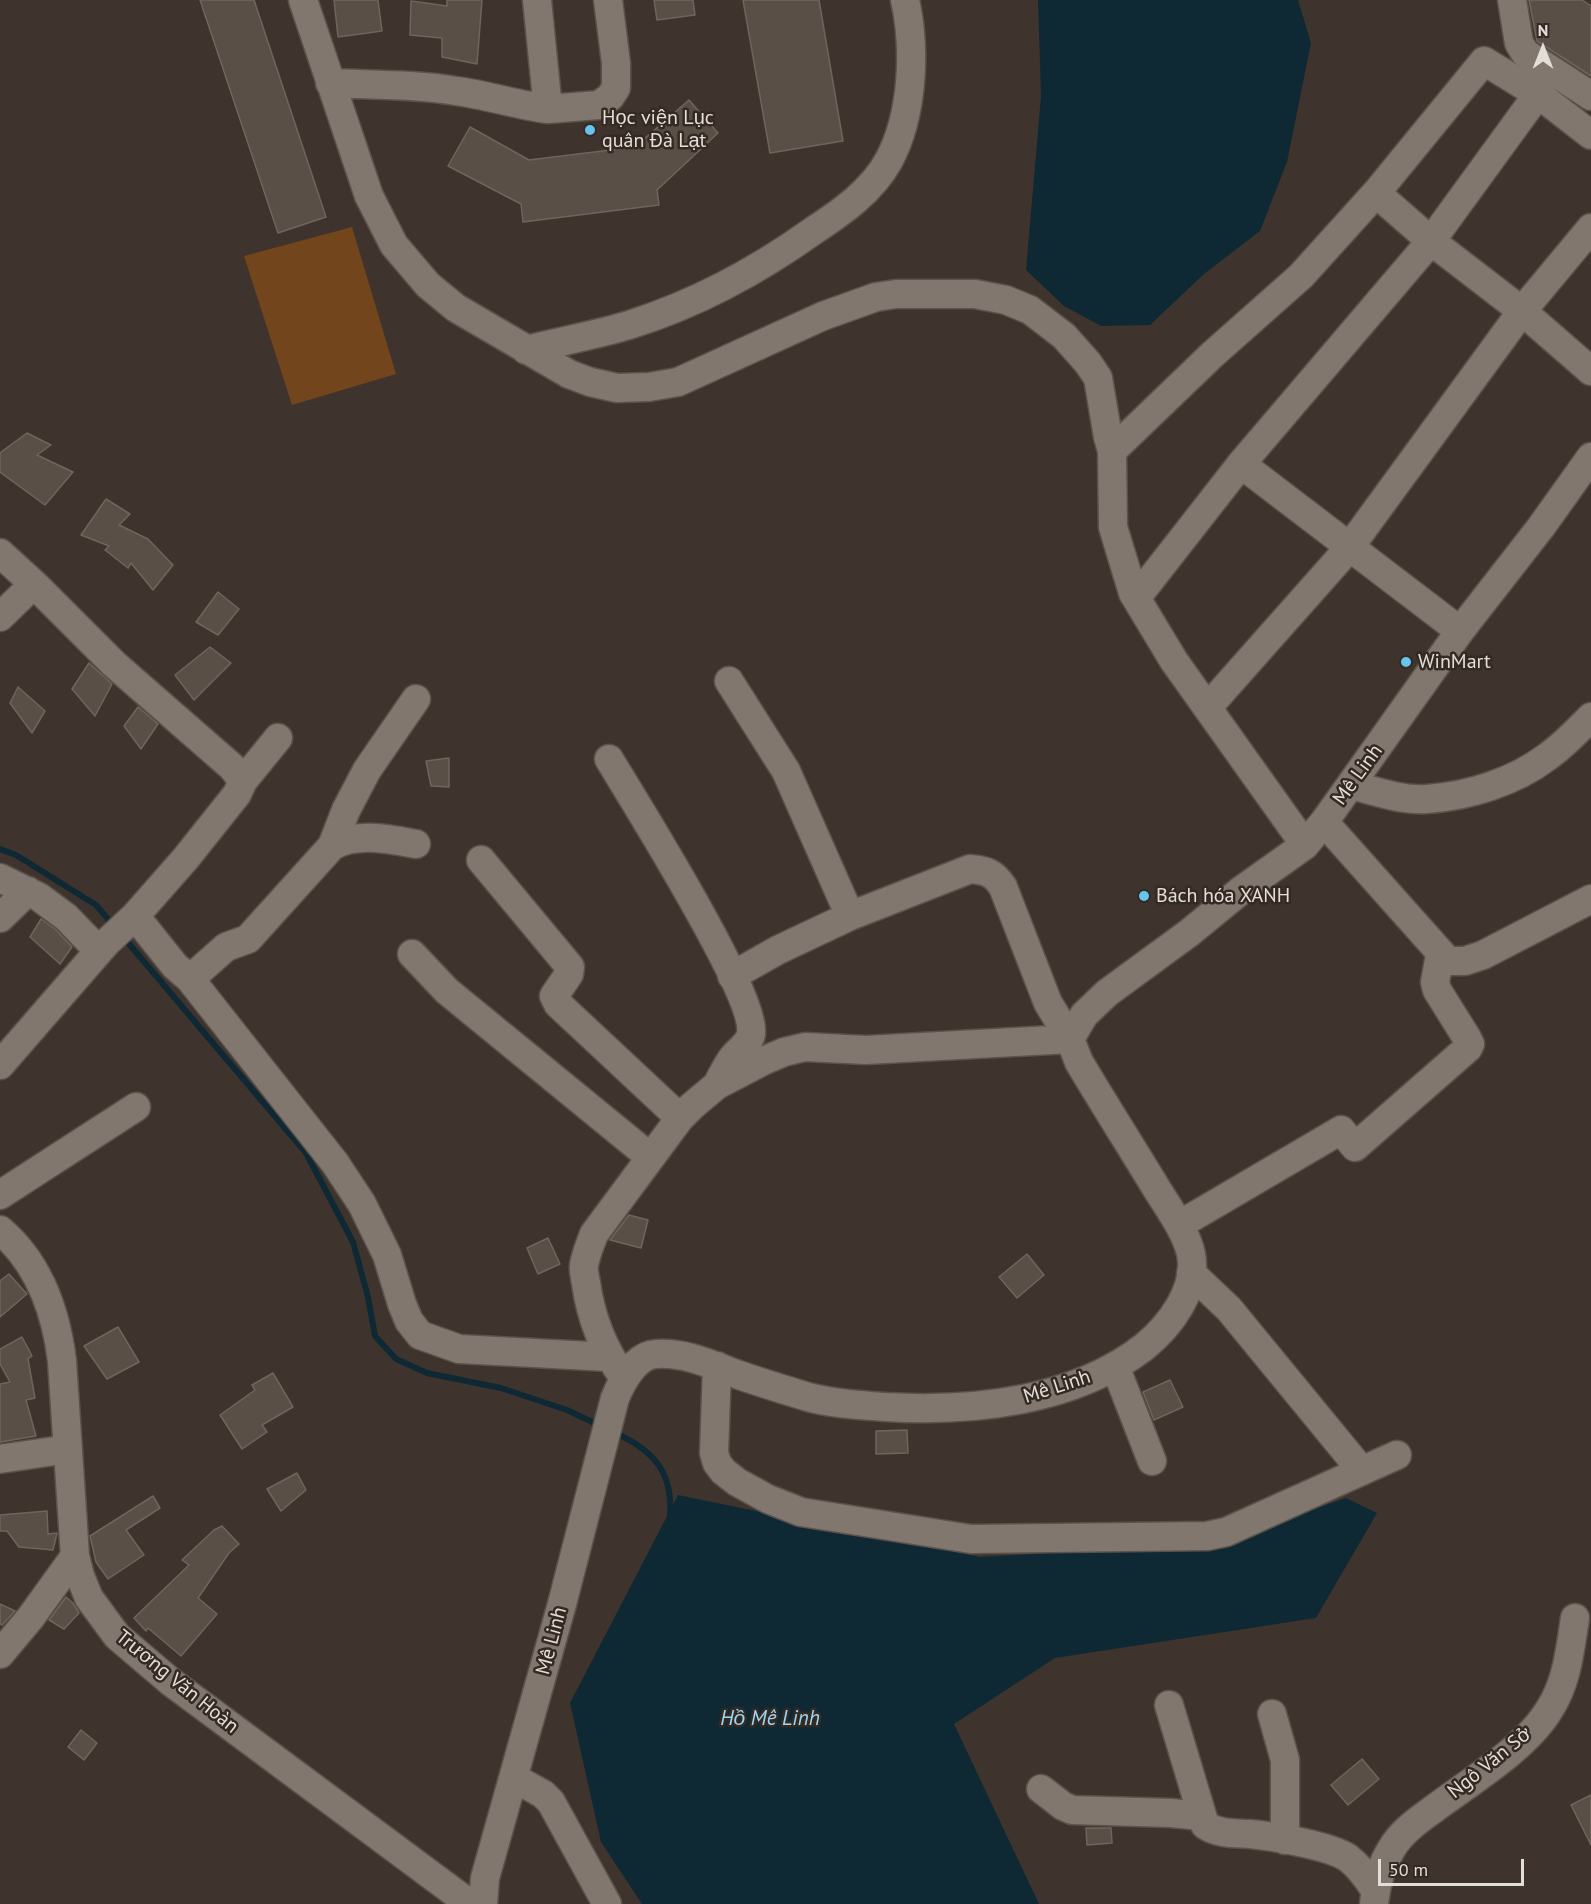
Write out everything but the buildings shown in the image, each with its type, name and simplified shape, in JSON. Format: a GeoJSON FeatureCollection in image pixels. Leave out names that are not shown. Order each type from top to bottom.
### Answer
{"type":"FeatureCollection","features":[{"type":"Feature","properties":{"kind":"street"},"geometry":{"type":"LineString","coordinates":[[303,0],[369,196],[394,245],[428,285],[456,308],[569,375],[617,388],[649,387],[678,382],[823,316],[876,297],[896,294],[975,294],[1006,300],[1030,310],[1064,336],[1098,378],[1112,451],[1113,527],[1123,563],[1137,597],[1174,661],[1305,845]]}},
{"type":"Feature","properties":{"kind":"street"},"geometry":{"type":"LineString","coordinates":[[537,0],[548,109]]}},
{"type":"Feature","properties":{"kind":"street"},"geometry":{"type":"LineString","coordinates":[[330,83],[439,88],[522,106],[548,109],[599,105],[610,97],[616,88],[616,63],[608,0]]}},
{"type":"Feature","properties":{"kind":"street"},"geometry":{"type":"LineString","coordinates":[[526,350],[631,324],[712,293],[748,274],[849,206],[874,181],[888,162],[903,124],[912,47],[905,0]]}},
{"type":"Feature","properties":{"kind":"street"},"geometry":{"type":"LineString","coordinates":[[1512,0],[1518,43],[1525,53],[1591,96]]}},
{"type":"Feature","properties":{"kind":"street"},"geometry":{"type":"LineString","coordinates":[[1112,451],[1213,354],[1300,276],[1376,193],[1484,62],[1538,94],[1591,135]]}},
{"type":"Feature","properties":{"kind":"street"},"geometry":{"type":"LineString","coordinates":[[1137,597],[1241,464],[1431,241],[1538,94]]}},
{"type":"Feature","properties":{"kind":"street"},"geometry":{"type":"LineString","coordinates":[[1376,193],[1431,241],[1522,311],[1591,371]]}},
{"type":"Feature","properties":{"kind":"street"},"geometry":{"type":"LineString","coordinates":[[1208,707],[1349,548],[1522,311],[1591,228]]}},
{"type":"Feature","properties":{"kind":"street","name":"Mê Linh"},"geometry":{"type":"LineString","coordinates":[[483,1904],[485,1878],[562,1604],[596,1472],[616,1378],[653,1354],[677,1354],[812,1398],[862,1406],[971,1407],[1027,1399],[1081,1381],[1126,1360],[1153,1340],[1176,1314],[1187,1294],[1191,1273],[1191,1254],[1179,1225],[1079,1062],[1070,1039],[1084,1015],[1107,993],[1189,933],[1239,892],[1305,845],[1351,785],[1460,631],[1541,527],[1591,457]]}},
{"type":"Feature","properties":{"kind":"street"},"geometry":{"type":"LineString","coordinates":[[1241,464],[1460,631]]}},
{"type":"Feature","properties":{"kind":"street"},"geometry":{"type":"LineString","coordinates":[[0,553],[114,664],[232,767],[243,781]]}},
{"type":"Feature","properties":{"kind":"street"},"geometry":{"type":"LineString","coordinates":[[0,617],[34,584]]}},
{"type":"Feature","properties":{"kind":"street"},"geometry":{"type":"LineString","coordinates":[[729,681],[786,771],[850,916]]}},
{"type":"Feature","properties":{"kind":"street"},"geometry":{"type":"LineString","coordinates":[[332,846],[346,810],[367,770],[416,699]]}},
{"type":"Feature","properties":{"kind":"street"},"geometry":{"type":"LineString","coordinates":[[1351,785],[1386,794],[1426,800],[1484,788],[1524,772],[1547,757],[1591,717]]}},
{"type":"Feature","properties":{"kind":"street"},"geometry":{"type":"LineString","coordinates":[[0,1065],[186,858],[278,738]]}},
{"type":"Feature","properties":{"kind":"street"},"geometry":{"type":"LineString","coordinates":[[609,759],[669,859],[732,976],[751,1022],[751,1035],[748,1042],[728,1065],[717,1085]]}},
{"type":"Feature","properties":{"kind":"street"},"geometry":{"type":"LineString","coordinates":[[1324,822],[1448,962],[1483,955],[1591,899]]}},
{"type":"Feature","properties":{"kind":"street"},"geometry":{"type":"LineString","coordinates":[[190,979],[226,947],[248,939],[332,846],[342,840],[357,838],[398,840],[416,844]]}},
{"type":"Feature","properties":{"kind":"street"},"geometry":{"type":"LineString","coordinates":[[482,860],[570,967],[569,974],[554,996],[558,1004],[680,1118]]}},
{"type":"Feature","properties":{"kind":"street"},"geometry":{"type":"LineString","coordinates":[[616,1378],[598,1334],[588,1300],[583,1267],[594,1233],[680,1118],[717,1085],[763,1061],[784,1052],[805,1047],[866,1050],[1070,1039],[1048,1003],[1002,887],[996,876],[984,870],[970,870],[850,916],[778,950],[732,976]]}},
{"type":"Feature","properties":{"kind":"street"},"geometry":{"type":"LineString","coordinates":[[0,878],[39,897],[66,917],[116,934],[175,966],[190,979],[335,1163],[362,1204],[387,1256],[405,1312],[420,1335],[459,1349],[616,1378]]}},
{"type":"Feature","properties":{"kind":"street"},"geometry":{"type":"LineString","coordinates":[[0,918],[28,891]]}},
{"type":"Feature","properties":{"kind":"street"},"geometry":{"type":"LineString","coordinates":[[412,954],[447,991],[650,1157]]}},
{"type":"Feature","properties":{"kind":"street"},"geometry":{"type":"LineString","coordinates":[[1179,1225],[1341,1130],[1354,1147],[1468,1048],[1470,1044],[1467,1038],[1437,990],[1435,982],[1440,955]]}},
{"type":"Feature","properties":{"kind":"street"},"geometry":{"type":"LineString","coordinates":[[0,1195],[136,1107]]}},
{"type":"Feature","properties":{"kind":"street","name":"Trương Văn Hoàn"},"geometry":{"type":"LineString","coordinates":[[0,1230],[28,1261],[54,1313],[62,1361],[75,1556],[89,1599],[117,1636],[171,1682],[470,1904]]}},
{"type":"Feature","properties":{"kind":"street"},"geometry":{"type":"LineString","coordinates":[[1191,1273],[1229,1309],[1362,1471]]}},
{"type":"Feature","properties":{"kind":"street"},"geometry":{"type":"LineString","coordinates":[[717,1366],[714,1453],[723,1471],[737,1482],[758,1494],[801,1512],[971,1539],[1208,1536],[1226,1532],[1397,1455]]}},
{"type":"Feature","properties":{"kind":"street"},"geometry":{"type":"LineString","coordinates":[[1115,1366],[1152,1461]]}},
{"type":"Feature","properties":{"kind":"street"},"geometry":{"type":"LineString","coordinates":[[0,1459],[68,1449]]}},
{"type":"Feature","properties":{"kind":"street"},"geometry":{"type":"LineString","coordinates":[[0,1654],[31,1617],[75,1556]]}},
{"type":"Feature","properties":{"kind":"street","name":"Ngô Văn Sở"},"geometry":{"type":"LineString","coordinates":[[1375,1897],[1384,1863],[1393,1846],[1410,1826],[1520,1744],[1548,1712],[1566,1672],[1575,1618]]}},
{"type":"Feature","properties":{"kind":"street"},"geometry":{"type":"LineString","coordinates":[[1041,1789],[1072,1810],[1201,1816],[1197,1793],[1169,1705]]}},
{"type":"Feature","properties":{"kind":"street"},"geometry":{"type":"LineString","coordinates":[[1272,1714],[1285,1760],[1285,1840]]}},
{"type":"Feature","properties":{"kind":"street"},"geometry":{"type":"LineString","coordinates":[[514,1778],[543,1794],[551,1802],[607,1904]]}},
{"type":"Feature","properties":{"kind":"street","name":"Ngô Văn Sở"},"geometry":{"type":"LineString","coordinates":[[1201,1816],[1205,1825],[1214,1831],[1254,1834],[1285,1840],[1348,1858],[1365,1875],[1375,1897]]}},
{"type":"Feature","properties":{"kind":"shaded area"},"geometry":{"type":"Polygon","coordinates":[[[352,227],[396,374],[292,405],[244,256],[352,227]]]}},
{"type":"Feature","properties":{"kind":"water"},"geometry":{"type":"Polygon","coordinates":[[[1038,0],[1298,0],[1311,43],[1287,162],[1260,231],[1204,274],[1150,325],[1101,326],[1064,306],[1026,270],[1041,96],[1038,0]]]}},
{"type":"Feature","properties":{"kind":"water","name":"Hồ Mê Linh"},"geometry":{"type":"Polygon","coordinates":[[[678,1495],[980,1557],[1214,1544],[1346,1498],[1377,1513],[1316,1618],[1055,1658],[954,1724],[1039,1904],[642,1904],[601,1842],[570,1703],[678,1495]]]}},
{"type":"Feature","properties":{"kind":"waterway"},"geometry":{"type":"LineString","coordinates":[[0,849],[16,855],[96,905],[113,925]]}},
{"type":"Feature","properties":{"kind":"waterway"},"geometry":{"type":"LineString","coordinates":[[124,938],[306,1153],[353,1242],[368,1297],[375,1336],[396,1359],[427,1373],[501,1388],[567,1410],[599,1425]]}},
{"type":"Feature","properties":{"kind":"waterway"},"geometry":{"type":"LineString","coordinates":[[614,1432],[639,1446],[657,1463],[668,1486],[670,1515]]}},
{"type":"Feature","properties":{"kind":"place","name":"Học viện Lục quân Đà Lạt"},"geometry":{"type":"Point","coordinates":[590,130]}},
{"type":"Feature","properties":{"kind":"place","name":"WinMart"},"geometry":{"type":"Point","coordinates":[1406,662]}},
{"type":"Feature","properties":{"kind":"place","name":"Bách hóa XANH"},"geometry":{"type":"Point","coordinates":[1144,896]}}]}
